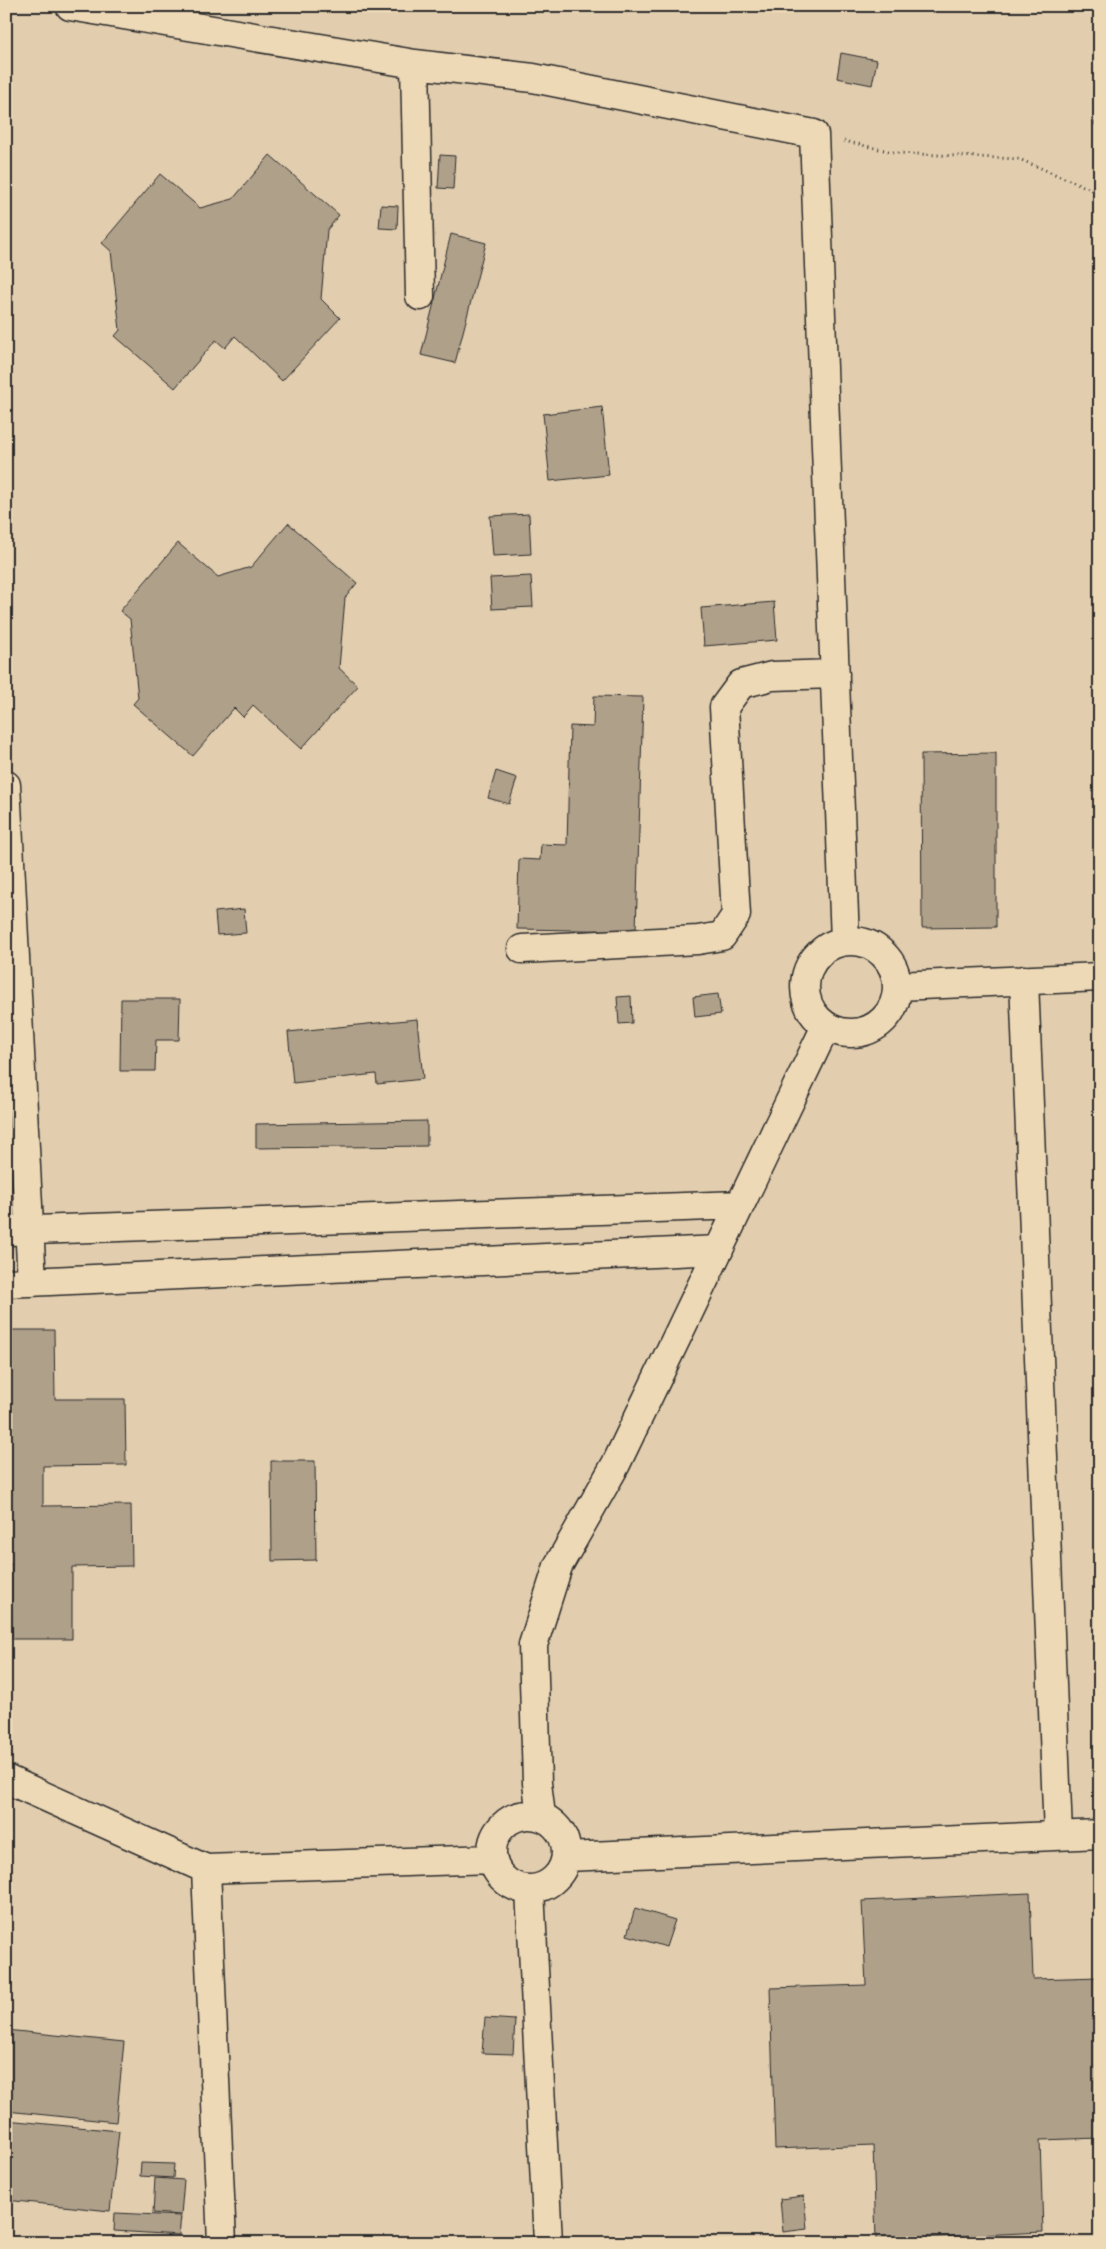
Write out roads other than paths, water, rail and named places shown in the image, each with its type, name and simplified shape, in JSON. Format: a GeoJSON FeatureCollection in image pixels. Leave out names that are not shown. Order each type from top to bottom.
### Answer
{"type":"FeatureCollection","features":[{"type":"Feature","properties":{"kind":"lane"},"geometry":{"type":"LineString","coordinates":[[70,6],[415,64],[534,78],[814,134],[845,941]]}},
{"type":"Feature","properties":{"kind":"lane"},"geometry":{"type":"LineString","coordinates":[[415,64],[420,296]]}},
{"type":"Feature","properties":{"kind":"lane"},"geometry":{"type":"LineString","coordinates":[[522,949],[698,940],[722,936],[736,915],[724,707],[741,684],[772,676],[835,674]]}},
{"type":"Feature","properties":{"kind":"lane"},"geometry":{"type":"LineString","coordinates":[[6,785],[19,1282],[719,1250]]}},
{"type":"Feature","properties":{"kind":"lane"},"geometry":{"type":"LineString","coordinates":[[845,941],[860,941],[875,947],[886,957],[894,970],[897,986],[895,1000],[889,1013],[879,1023],[867,1030],[853,1033],[839,1032],[826,1026],[816,1017],[808,1004],[804,991],[811,963],[819,952],[831,944],[845,941]]}},
{"type":"Feature","properties":{"kind":"lane"},"geometry":{"type":"LineString","coordinates":[[897,986],[1100,977]]}},
{"type":"Feature","properties":{"kind":"lane"},"geometry":{"type":"LineString","coordinates":[[1024,980],[1058,1836]]}},
{"type":"Feature","properties":{"kind":"lane"},"geometry":{"type":"LineString","coordinates":[[541,1816],[537,1783],[533,1644],[558,1566],[616,1464],[826,1026]]}},
{"type":"Feature","properties":{"kind":"lane"},"geometry":{"type":"LineString","coordinates":[[18,1231],[740,1205]]}},
{"type":"Feature","properties":{"kind":"lane"},"geometry":{"type":"LineString","coordinates":[[6,1779],[206,1869],[492,1859]]}},
{"type":"Feature","properties":{"kind":"lane"},"geometry":{"type":"LineString","coordinates":[[528,1814],[541,1816],[561,1832],[566,1857],[562,1870],[553,1880],[542,1887],[530,1890],[517,1888],[505,1882],[496,1872],[492,1859],[494,1840],[504,1824],[515,1817],[528,1814]]}},
{"type":"Feature","properties":{"kind":"lane"},"geometry":{"type":"LineString","coordinates":[[566,1857],[1100,1834]]}},
{"type":"Feature","properties":{"kind":"lane"},"geometry":{"type":"LineString","coordinates":[[206,1869],[222,2243]]}},
{"type":"Feature","properties":{"kind":"lane"},"geometry":{"type":"LineString","coordinates":[[530,1890],[548,2242]]}}]}
